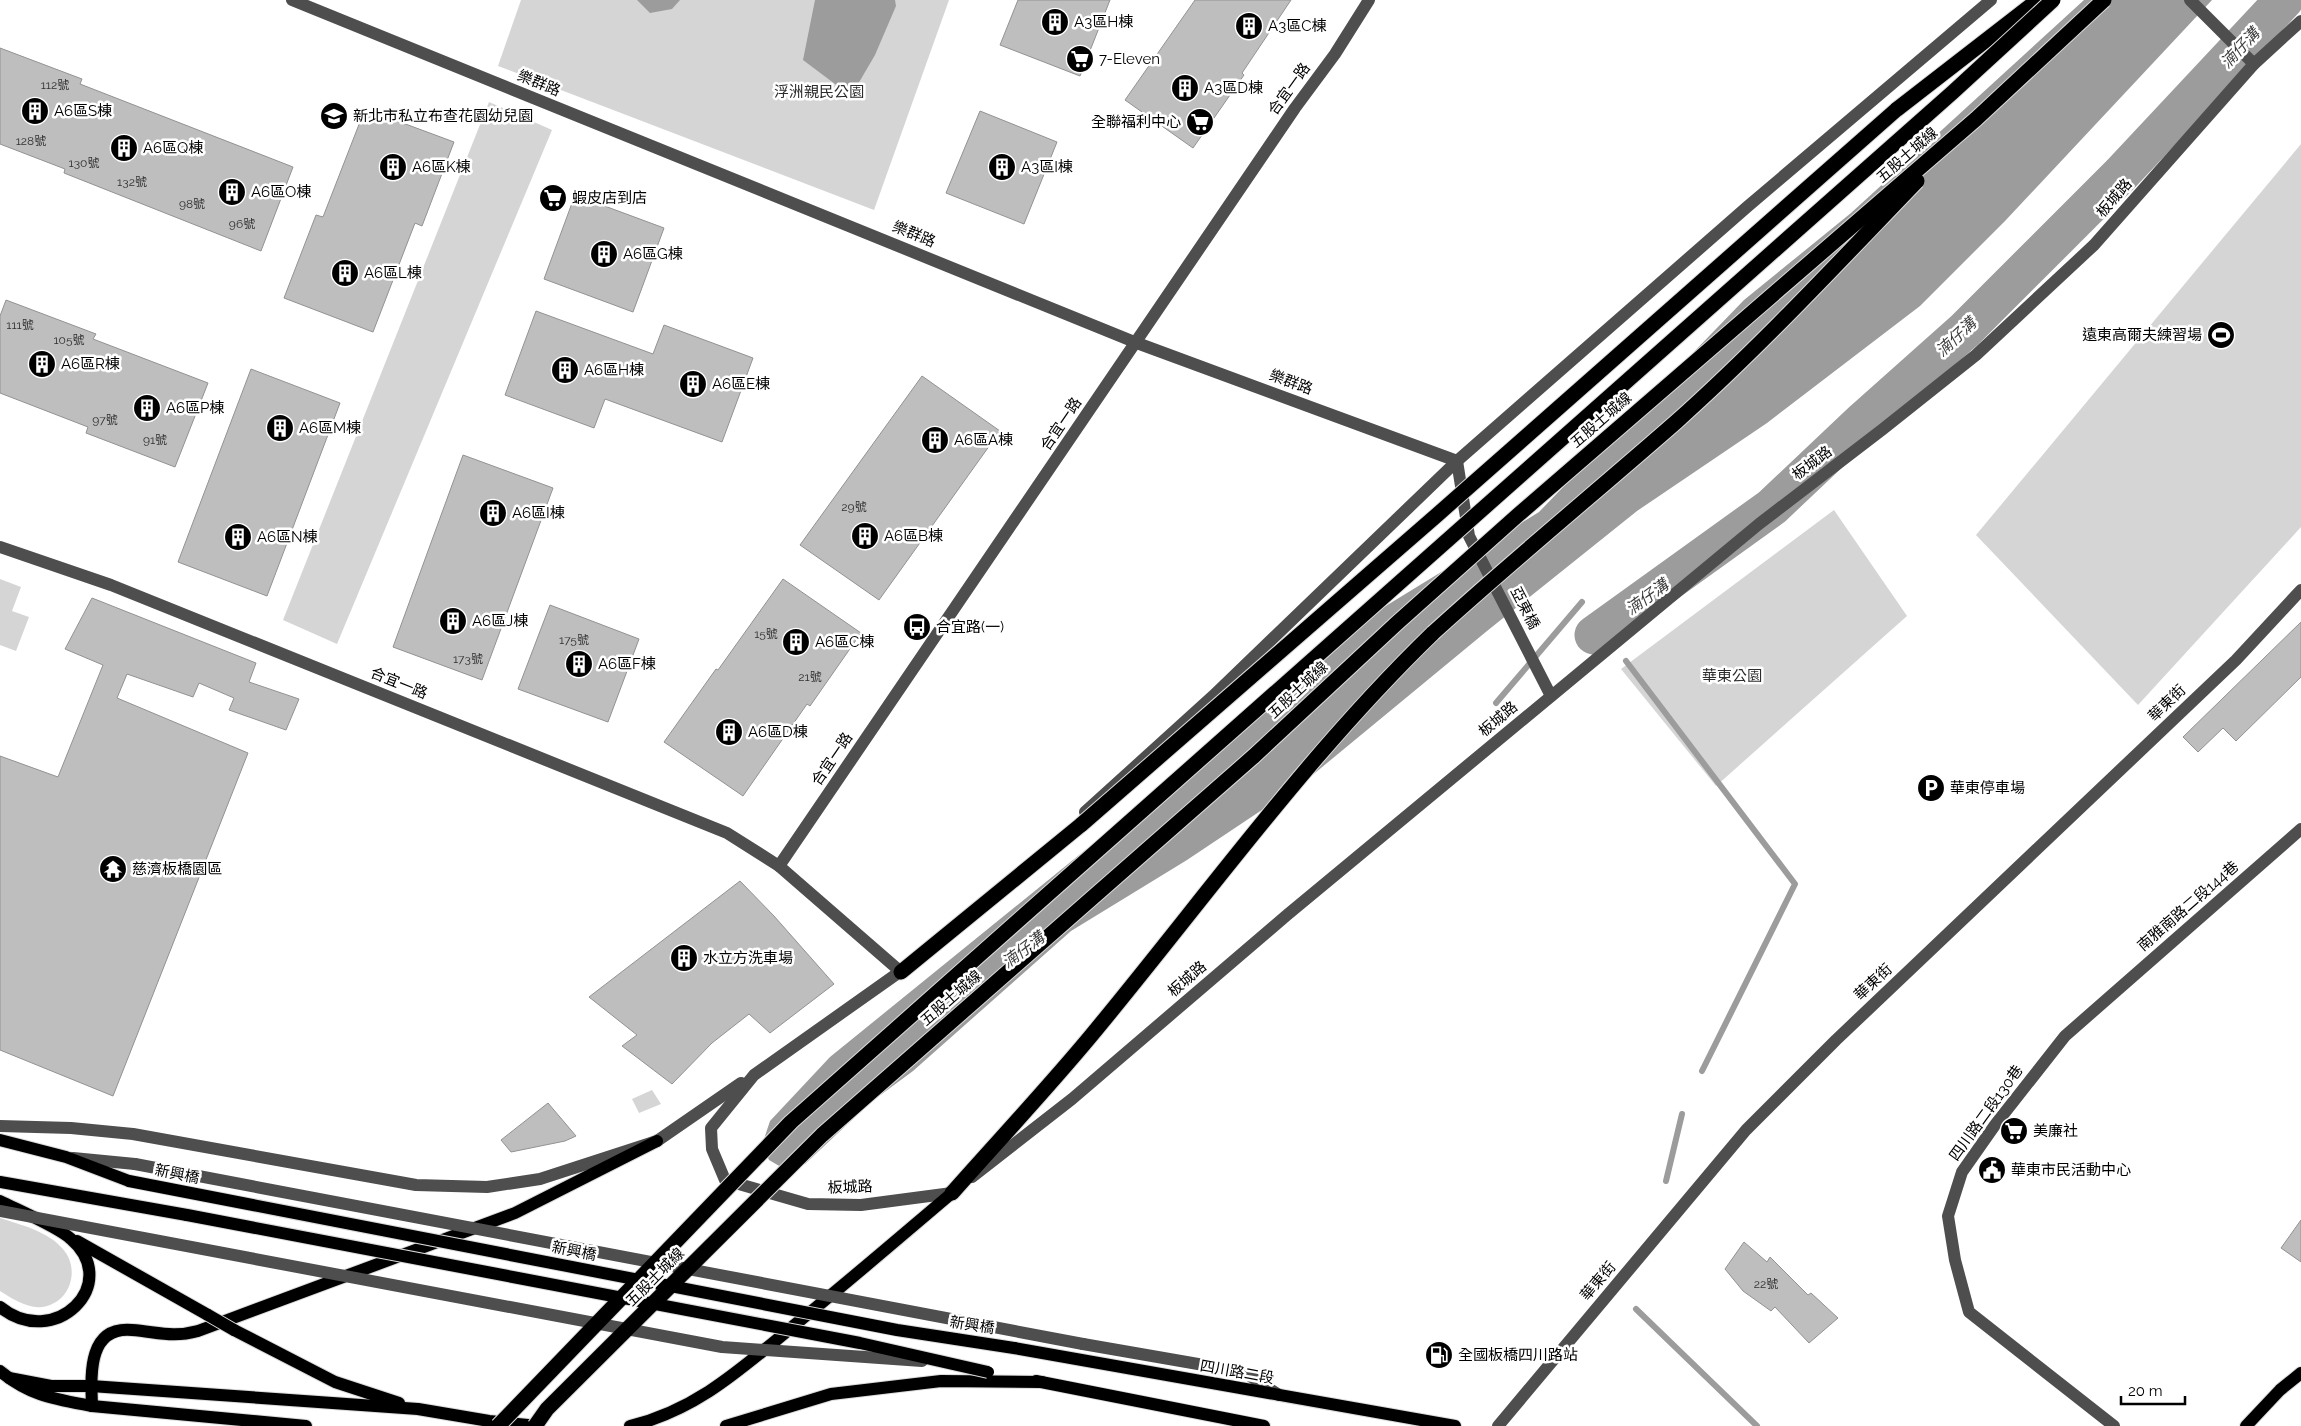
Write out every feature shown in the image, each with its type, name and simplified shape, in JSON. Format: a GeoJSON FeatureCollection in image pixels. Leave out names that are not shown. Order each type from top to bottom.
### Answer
{"type":"FeatureCollection","features":[{"type":"Feature","properties":{"kind":"highway"},"geometry":{"type":"LineString","coordinates":[[901,972],[1082,824],[1896,110],[2038,0]]}},
{"type":"Feature","properties":{"kind":"highway","name":"五股土城線"},"geometry":{"type":"LineString","coordinates":[[498,1426],[791,1122],[1953,92],[2053,0]]}},
{"type":"Feature","properties":{"kind":"highway","name":"五股土城線"},"geometry":{"type":"LineString","coordinates":[[536,1426],[547,1409],[822,1135],[1254,756],[1397,622],[1511,521],[1976,119],[2104,0]]}},
{"type":"Feature","properties":{"kind":"highway"},"geometry":{"type":"LineString","coordinates":[[952,1193],[1088,1038],[1302,772],[1397,668],[1509,563],[1676,421],[1780,324],[1976,119]]}},
{"type":"Feature","properties":{"kind":"main road","name":"新興橋"},"geometry":{"type":"LineString","coordinates":[[0,1140],[66,1157],[129,1181],[897,1330],[1014,1348]]}},
{"type":"Feature","properties":{"kind":"main road"},"geometry":{"type":"LineString","coordinates":[[92,1406],[92,1361],[100,1342],[115,1331],[132,1330],[183,1335],[198,1331],[515,1213],[658,1141]]}},
{"type":"Feature","properties":{"kind":"main road"},"geometry":{"type":"LineString","coordinates":[[0,1182],[187,1215],[860,1344],[988,1372],[1264,1426]]}},
{"type":"Feature","properties":{"kind":"main road"},"geometry":{"type":"LineString","coordinates":[[630,1426],[656,1420],[721,1384],[855,1276],[952,1193]]}},
{"type":"Feature","properties":{"kind":"main road"},"geometry":{"type":"LineString","coordinates":[[0,1201],[234,1330],[335,1382],[418,1409]]}},
{"type":"Feature","properties":{"kind":"main road"},"geometry":{"type":"LineString","coordinates":[[0,1307],[20,1319],[37,1322],[53,1320],[69,1313],[87,1292],[90,1275],[84,1253],[70,1238]]}},
{"type":"Feature","properties":{"kind":"main road","name":"四川路二段"},"geometry":{"type":"LineString","coordinates":[[1014,1348],[1455,1426]]}},
{"type":"Feature","properties":{"kind":"main road"},"geometry":{"type":"LineString","coordinates":[[2246,1426],[2280,1390],[2301,1373]]}},
{"type":"Feature","properties":{"kind":"main road"},"geometry":{"type":"LineString","coordinates":[[4,1374],[51,1386],[91,1386],[418,1409],[489,1421],[536,1426]]}},
{"type":"Feature","properties":{"kind":"main road"},"geometry":{"type":"LineString","coordinates":[[4,1374],[29,1391],[58,1400],[92,1406],[306,1426]]}},
{"type":"Feature","properties":{"kind":"main road"},"geometry":{"type":"LineString","coordinates":[[726,1426],[831,1394],[940,1381],[1042,1382]]}},
{"type":"Feature","properties":{"kind":"street","name":"樂群路"},"geometry":{"type":"LineString","coordinates":[[292,0],[1137,342],[1457,461]]}},
{"type":"Feature","properties":{"kind":"street","name":"合宜一路"},"geometry":{"type":"LineString","coordinates":[[778,866],[1290,116],[1335,54],[1369,0]]}},
{"type":"Feature","properties":{"kind":"street","name":"板城路"},"geometry":{"type":"LineString","coordinates":[[1992,0],[1754,201],[1457,461],[1213,696],[1029,863],[901,972],[754,1075],[711,1128],[712,1149],[725,1180],[808,1204],[861,1204],[952,1193],[1072,1100],[1294,909],[1759,524],[1883,430],[1976,355],[2094,245],[2254,64],[2301,21]]}},
{"type":"Feature","properties":{"kind":"street"},"geometry":{"type":"LineString","coordinates":[[2190,0],[2254,64]]}},
{"type":"Feature","properties":{"kind":"street","name":"亞東橋"},"geometry":{"type":"LineString","coordinates":[[1457,461],[1472,541],[1552,696]]}},
{"type":"Feature","properties":{"kind":"street","name":"合宜一路"},"geometry":{"type":"LineString","coordinates":[[0,547],[111,585],[727,833],[778,866],[901,972]]}},
{"type":"Feature","properties":{"kind":"street","name":"華東街"},"geometry":{"type":"LineString","coordinates":[[1498,1426],[1746,1130],[1836,1040],[2236,660],[2301,590]]}},
{"type":"Feature","properties":{"kind":"street","name":"南雅南路二段144巷"},"geometry":{"type":"LineString","coordinates":[[2096,1008],[2301,830]]}},
{"type":"Feature","properties":{"kind":"street","name":"四川路二段130巷"},"geometry":{"type":"LineString","coordinates":[[2096,1008],[2065,1036],[1995,1125],[1962,1172],[1948,1216],[1955,1260],[1969,1312],[2114,1426]]}},
{"type":"Feature","properties":{"kind":"street"},"geometry":{"type":"LineString","coordinates":[[0,1126],[71,1128],[133,1134],[416,1185],[487,1187],[540,1179],[658,1141],[754,1075]]}},
{"type":"Feature","properties":{"kind":"street"},"geometry":{"type":"LineString","coordinates":[[66,1157],[135,1164],[1083,1344],[1244,1372],[1279,1396]]}},
{"type":"Feature","properties":{"kind":"street"},"geometry":{"type":"LineString","coordinates":[[0,1211],[722,1347],[945,1363]]}},
{"type":"Feature","properties":{"kind":"green space","name":"浮洲親民公園"},"geometry":{"type":"Polygon","coordinates":[[[521,0],[949,0],[874,210],[498,66],[521,0]]]}},
{"type":"Feature","properties":{"kind":"green space"},"geometry":{"type":"Polygon","coordinates":[[[489,102],[552,130],[337,644],[283,620],[489,102]]]}},
{"type":"Feature","properties":{"kind":"green space","name":"遠東高爾夫練習場"},"geometry":{"type":"Polygon","coordinates":[[[2301,144],[2301,527],[2138,705],[1976,535],[2301,144]]]}},
{"type":"Feature","properties":{"kind":"green space","name":"華東公園"},"geometry":{"type":"Polygon","coordinates":[[[1834,510],[1907,616],[1716,786],[1621,669],[1834,510]]]}},
{"type":"Feature","properties":{"kind":"green space"},"geometry":{"type":"Polygon","coordinates":[[[0,579],[21,587],[12,611],[29,617],[16,651],[0,645],[0,579]]]}},
{"type":"Feature","properties":{"kind":"green space"},"geometry":{"type":"Polygon","coordinates":[[[652,1090],[661,1104],[639,1113],[632,1099],[652,1090]]]}},
{"type":"Feature","properties":{"kind":"green space"},"geometry":{"type":"Polygon","coordinates":[[[0,1218],[25,1226],[49,1237],[68,1256],[72,1274],[70,1284],[60,1299],[52,1304],[37,1307],[20,1302],[0,1291],[0,1218]]]}},
{"type":"Feature","properties":{"kind":"water"},"geometry":{"type":"Polygon","coordinates":[[[637,0],[680,0],[672,9],[650,13],[637,0]]]}},
{"type":"Feature","properties":{"kind":"water"},"geometry":{"type":"Polygon","coordinates":[[[815,0],[895,0],[896,6],[875,55],[851,96],[803,60],[815,0]]]}},
{"type":"Feature","properties":{"kind":"water"},"geometry":{"type":"Polygon","coordinates":[[[2084,0],[2212,0],[2005,221],[1920,306],[1767,423],[1637,511],[1487,631],[1304,782],[1187,860],[1071,931],[913,1071],[871,1102],[805,1164],[781,1167],[769,1160],[762,1145],[770,1121],[830,1057],[1227,735],[1327,642],[1539,512],[1744,300],[1851,213],[2084,0]]]}},
{"type":"Feature","properties":{"kind":"building","name":"A3區H棟"},"geometry":{"type":"Polygon","coordinates":[[[1018,0],[1110,0],[1080,76],[1000,45],[1018,0]]]}},
{"type":"Feature","properties":{"kind":"building"},"geometry":{"type":"Polygon","coordinates":[[[1195,0],[1291,0],[1242,73],[1244,75],[1193,148],[1125,100],[1195,0]]]}},
{"type":"Feature","properties":{"kind":"building"},"geometry":{"type":"Polygon","coordinates":[[[0,48],[82,79],[80,84],[293,167],[261,251],[64,173],[65,169],[0,144],[0,48]]]}},
{"type":"Feature","properties":{"kind":"building"},"geometry":{"type":"Polygon","coordinates":[[[365,109],[454,142],[422,226],[415,223],[373,332],[284,298],[316,215],[323,217],[365,109]]]}},
{"type":"Feature","properties":{"kind":"building","name":"A3區I棟"},"geometry":{"type":"Polygon","coordinates":[[[980,111],[1057,142],[1024,224],[946,193],[980,111]]]}},
{"type":"Feature","properties":{"kind":"building","name":"A6區G棟"},"geometry":{"type":"Polygon","coordinates":[[[575,195],[664,228],[633,312],[544,279],[575,195]]]}},
{"type":"Feature","properties":{"kind":"building"},"geometry":{"type":"Polygon","coordinates":[[[6,300],[96,334],[93,339],[208,383],[175,467],[86,433],[88,427],[0,393],[0,316],[6,300]]]}},
{"type":"Feature","properties":{"kind":"building"},"geometry":{"type":"Polygon","coordinates":[[[536,311],[653,354],[664,325],[753,358],[722,442],[605,399],[594,428],[505,395],[536,311]]]}},
{"type":"Feature","properties":{"kind":"building"},"geometry":{"type":"Polygon","coordinates":[[[251,369],[340,403],[267,596],[178,562],[251,369]]]}},
{"type":"Feature","properties":{"kind":"building"},"geometry":{"type":"Polygon","coordinates":[[[922,376],[1000,431],[879,600],[800,545],[922,376]]]}},
{"type":"Feature","properties":{"kind":"building"},"geometry":{"type":"Polygon","coordinates":[[[463,455],[553,488],[482,680],[393,647],[463,455]]]}},
{"type":"Feature","properties":{"kind":"building"},"geometry":{"type":"Polygon","coordinates":[[[783,579],[861,633],[810,706],[807,704],[743,796],[664,742],[783,579]]]}},
{"type":"Feature","properties":{"kind":"building","name":"慈濟板橋園區"},"geometry":{"type":"Polygon","coordinates":[[[92,598],[256,663],[249,682],[299,699],[286,730],[229,710],[234,698],[199,683],[193,697],[127,674],[117,698],[248,753],[113,1096],[0,1050],[0,756],[58,777],[103,665],[65,649],[92,598]]]}},
{"type":"Feature","properties":{"kind":"building","name":"A6區F棟"},"geometry":{"type":"Polygon","coordinates":[[[550,605],[639,639],[608,722],[518,689],[550,605]]]}},
{"type":"Feature","properties":{"kind":"building"},"geometry":{"type":"Polygon","coordinates":[[[2301,622],[2301,677],[2236,741],[2223,728],[2198,752],[2183,737],[2301,622]]]}},
{"type":"Feature","properties":{"kind":"building"},"geometry":{"type":"Polygon","coordinates":[[[740,881],[774,916],[834,984],[770,1033],[749,1014],[712,1043],[672,1084],[622,1046],[637,1035],[589,997],[740,881]]]}},
{"type":"Feature","properties":{"kind":"building"},"geometry":{"type":"Polygon","coordinates":[[[548,1103],[576,1136],[565,1141],[511,1152],[501,1140],[548,1103]]]}},
{"type":"Feature","properties":{"kind":"building"},"geometry":{"type":"Polygon","coordinates":[[[2301,1220],[2301,1262],[2281,1248],[2301,1220]]]}},
{"type":"Feature","properties":{"kind":"building"},"geometry":{"type":"Polygon","coordinates":[[[1744,1242],[1767,1262],[1770,1257],[1808,1295],[1811,1293],[1838,1318],[1809,1343],[1775,1307],[1771,1311],[1743,1291],[1725,1269],[1744,1242]]]}},
{"type":"Feature","properties":{"kind":"waterway","name":"湳仔溝"},"geometry":{"type":"LineString","coordinates":[[1594,635],[1772,507],[1864,420],[1965,330],[2121,174],[2284,0]]}},
{"type":"Feature","properties":{"kind":"waterway"},"geometry":{"type":"LineString","coordinates":[[1496,703],[1582,602]]}},
{"type":"Feature","properties":{"kind":"waterway"},"geometry":{"type":"LineString","coordinates":[[1626,661],[1795,884],[1702,1071]]}},
{"type":"Feature","properties":{"kind":"waterway"},"geometry":{"type":"LineString","coordinates":[[1666,1181],[1682,1114]]}},
{"type":"Feature","properties":{"kind":"waterway"},"geometry":{"type":"LineString","coordinates":[[1636,1309],[1757,1426]]}},
{"type":"Feature","properties":{"kind":"place","name":"A3區H棟"},"geometry":{"type":"Point","coordinates":[1055,22]}},
{"type":"Feature","properties":{"kind":"place","name":"A3區C棟"},"geometry":{"type":"Point","coordinates":[1249,26]}},
{"type":"Feature","properties":{"kind":"place","name":"7-Eleven"},"geometry":{"type":"Point","coordinates":[1080,59]}},
{"type":"Feature","properties":{"kind":"place","name":"A3區D棟"},"geometry":{"type":"Point","coordinates":[1185,88]}},
{"type":"Feature","properties":{"kind":"place","name":"A6區S棟"},"geometry":{"type":"Point","coordinates":[35,111]}},
{"type":"Feature","properties":{"kind":"place","name":"新北市私立布查花園幼兒園"},"geometry":{"type":"Point","coordinates":[334,116]}},
{"type":"Feature","properties":{"kind":"place","name":"全聯福利中心"},"geometry":{"type":"Point","coordinates":[1200,122]}},
{"type":"Feature","properties":{"kind":"place","name":"A6區Q棟"},"geometry":{"type":"Point","coordinates":[124,148]}},
{"type":"Feature","properties":{"kind":"place","name":"A6區K棟"},"geometry":{"type":"Point","coordinates":[393,167]}},
{"type":"Feature","properties":{"kind":"place","name":"A3區I棟"},"geometry":{"type":"Point","coordinates":[1002,167]}},
{"type":"Feature","properties":{"kind":"place","name":"A6區O棟"},"geometry":{"type":"Point","coordinates":[232,192]}},
{"type":"Feature","properties":{"kind":"place","name":"蝦皮店到店"},"geometry":{"type":"Point","coordinates":[553,198]}},
{"type":"Feature","properties":{"kind":"place","name":"A6區G棟"},"geometry":{"type":"Point","coordinates":[604,254]}},
{"type":"Feature","properties":{"kind":"place","name":"A6區L棟"},"geometry":{"type":"Point","coordinates":[345,273]}},
{"type":"Feature","properties":{"kind":"place","name":"遠東高爾夫練習場"},"geometry":{"type":"Point","coordinates":[2221,335]}},
{"type":"Feature","properties":{"kind":"place","name":"A6區R棟"},"geometry":{"type":"Point","coordinates":[42,364]}},
{"type":"Feature","properties":{"kind":"place","name":"A6區H棟"},"geometry":{"type":"Point","coordinates":[565,370]}},
{"type":"Feature","properties":{"kind":"place","name":"A6區E棟"},"geometry":{"type":"Point","coordinates":[693,384]}},
{"type":"Feature","properties":{"kind":"place","name":"A6區P棟"},"geometry":{"type":"Point","coordinates":[147,408]}},
{"type":"Feature","properties":{"kind":"place","name":"A6區M棟"},"geometry":{"type":"Point","coordinates":[280,428]}},
{"type":"Feature","properties":{"kind":"place","name":"A6區A棟"},"geometry":{"type":"Point","coordinates":[935,440]}},
{"type":"Feature","properties":{"kind":"place","name":"A6區I棟"},"geometry":{"type":"Point","coordinates":[493,513]}},
{"type":"Feature","properties":{"kind":"place","name":"A6區B棟"},"geometry":{"type":"Point","coordinates":[865,536]}},
{"type":"Feature","properties":{"kind":"place","name":"A6區N棟"},"geometry":{"type":"Point","coordinates":[238,537]}},
{"type":"Feature","properties":{"kind":"place","name":"A6區J棟"},"geometry":{"type":"Point","coordinates":[453,621]}},
{"type":"Feature","properties":{"kind":"place","name":"合宜路(一)"},"geometry":{"type":"Point","coordinates":[917,627]}},
{"type":"Feature","properties":{"kind":"place","name":"A6區C棟"},"geometry":{"type":"Point","coordinates":[796,642]}},
{"type":"Feature","properties":{"kind":"place","name":"A6區F棟"},"geometry":{"type":"Point","coordinates":[579,664]}},
{"type":"Feature","properties":{"kind":"place","name":"A6區D棟"},"geometry":{"type":"Point","coordinates":[729,732]}},
{"type":"Feature","properties":{"kind":"place","name":"華東停車場"},"geometry":{"type":"Point","coordinates":[1931,788]}},
{"type":"Feature","properties":{"kind":"place","name":"慈濟板橋園區"},"geometry":{"type":"Point","coordinates":[113,869]}},
{"type":"Feature","properties":{"kind":"place","name":"水立方洗車場"},"geometry":{"type":"Point","coordinates":[684,958]}},
{"type":"Feature","properties":{"kind":"place","name":"美廉社"},"geometry":{"type":"Point","coordinates":[2014,1131]}},
{"type":"Feature","properties":{"kind":"place","name":"華東市民活動中心"},"geometry":{"type":"Point","coordinates":[1992,1170]}},
{"type":"Feature","properties":{"kind":"place","name":"全國板橋四川路站"},"geometry":{"type":"Point","coordinates":[1439,1355]}}]}
